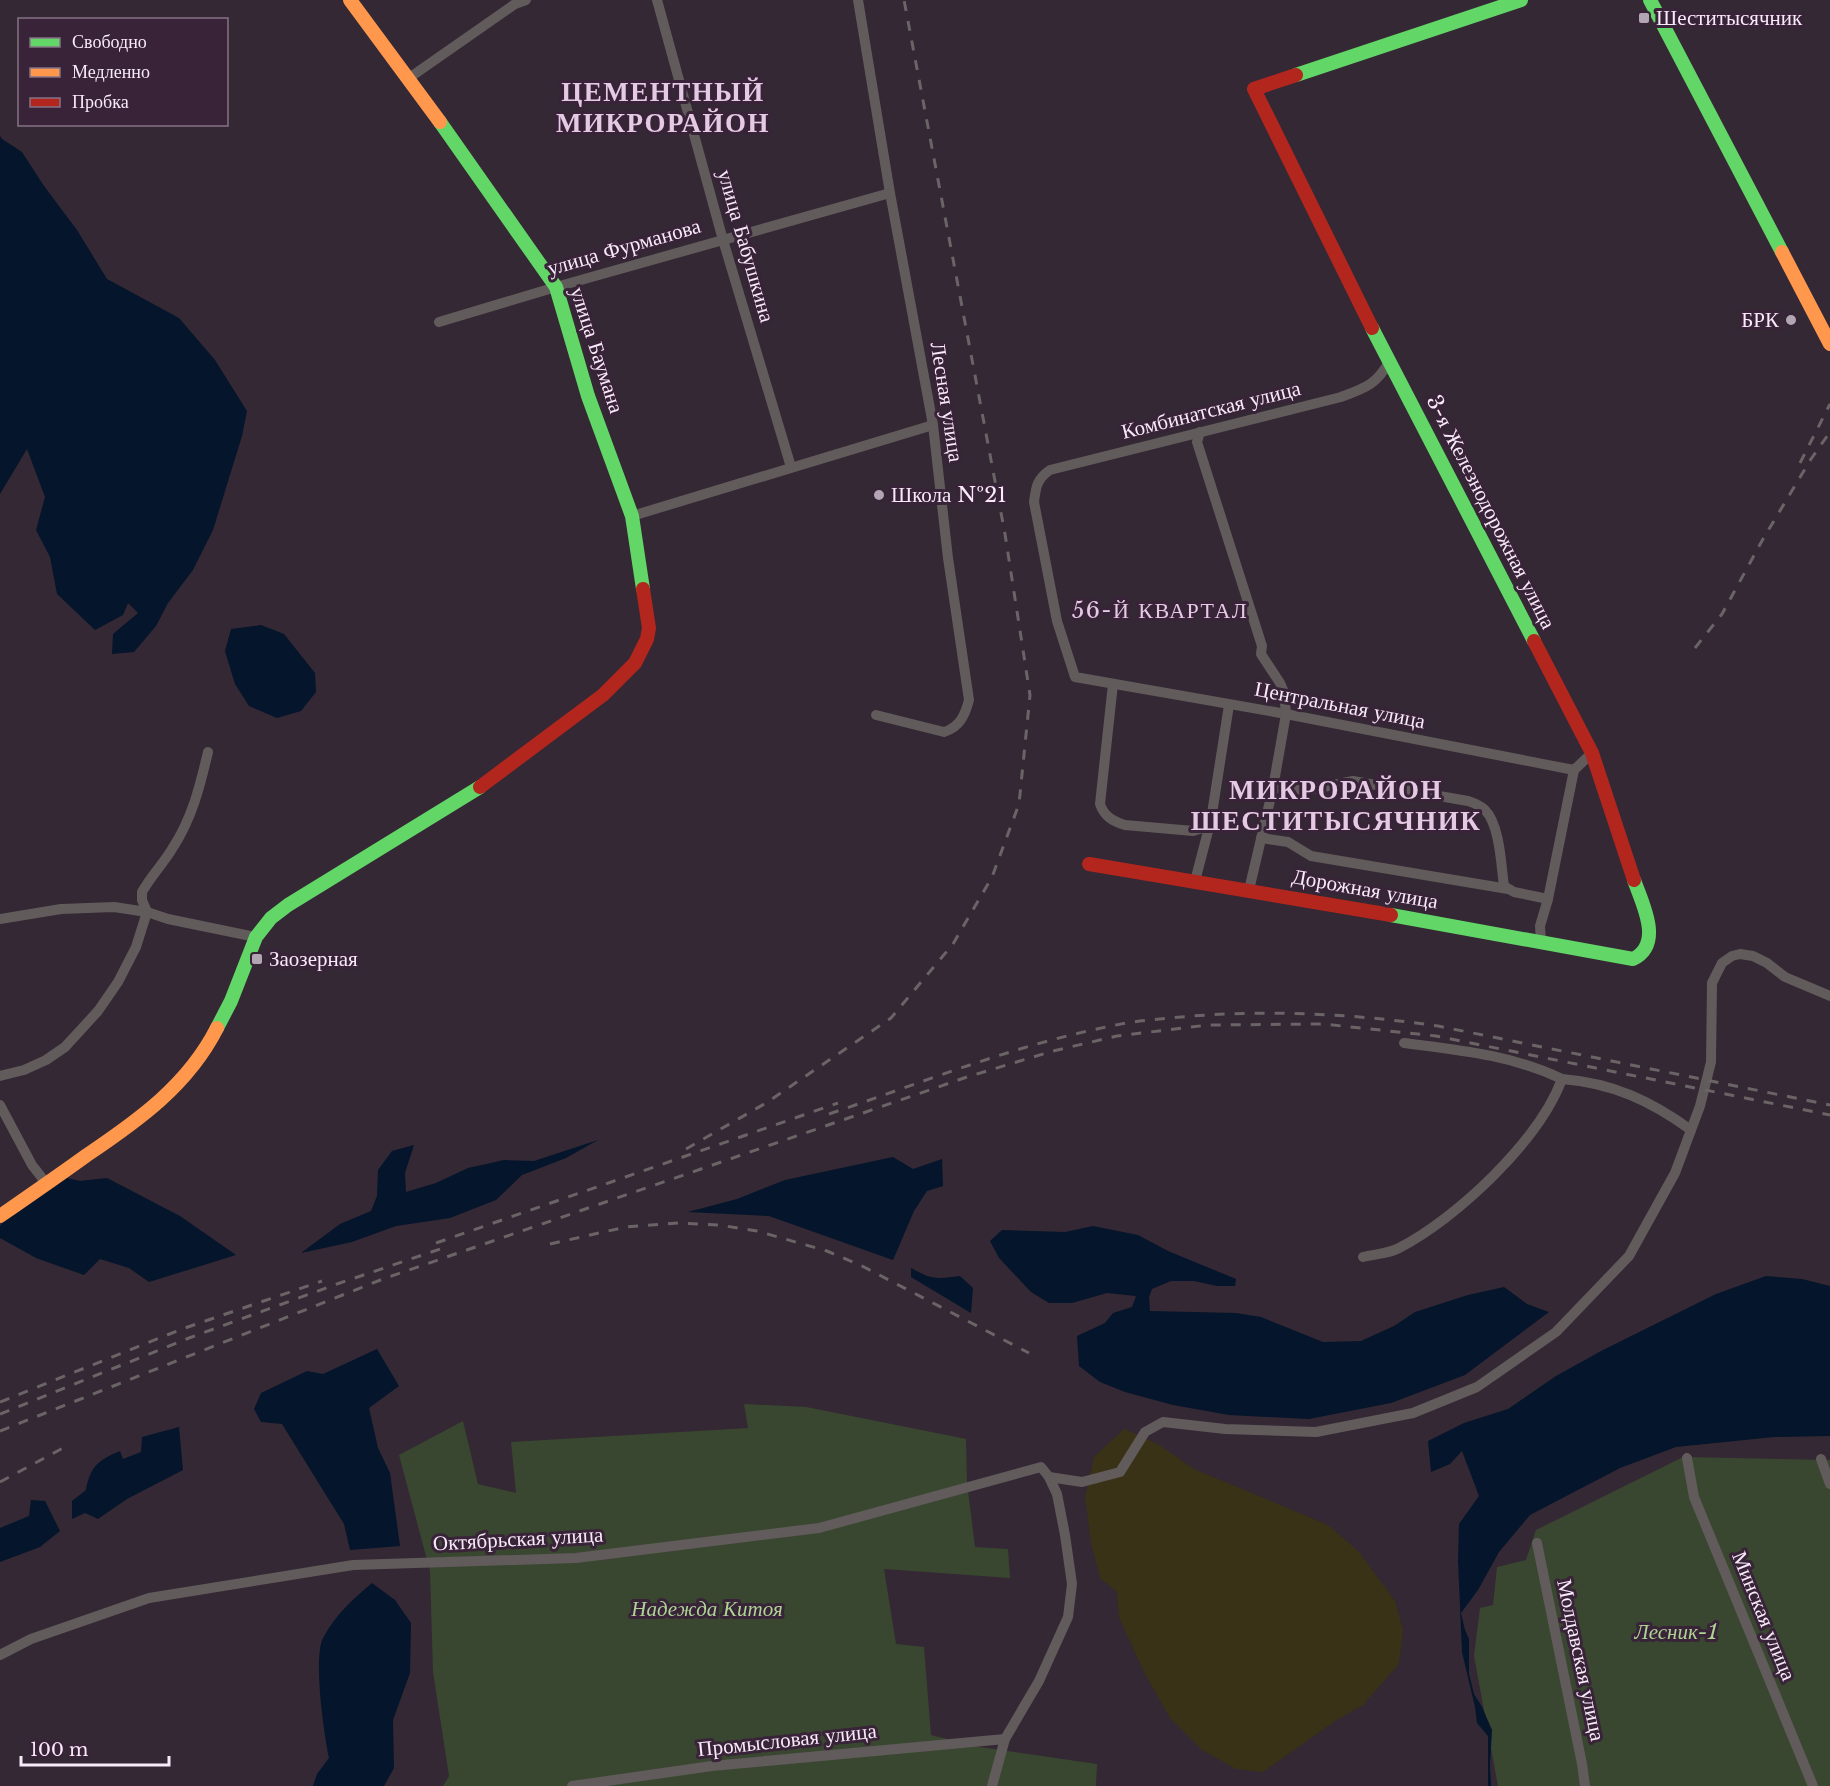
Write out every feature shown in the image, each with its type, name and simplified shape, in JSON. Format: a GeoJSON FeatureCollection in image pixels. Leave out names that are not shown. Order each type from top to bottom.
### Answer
{"type":"FeatureCollection","features":[{"type":"Feature","properties":{"kind":"street","name":"улица Баумана"},"geometry":{"type":"LineString","coordinates":[[256,937],[271,918],[288,905],[469,795],[603,695],[635,663],[647,639],[649,628],[632,516],[588,396],[556,287],[409,78],[350,0]]}},
{"type":"Feature","properties":{"kind":"street"},"geometry":{"type":"LineString","coordinates":[[409,78],[515,4],[526,0]]}},
{"type":"Feature","properties":{"kind":"street","name":"улица Бабушкина"},"geometry":{"type":"LineString","coordinates":[[657,0],[723,240],[791,467]]}},
{"type":"Feature","properties":{"kind":"street","name":"Лесная улица"},"geometry":{"type":"LineString","coordinates":[[858,0],[933,426],[948,558],[969,700],[966,712],[959,723],[952,730],[944,732],[876,715]]}},
{"type":"Feature","properties":{"kind":"street","name":"3-я Железнодорожная улица"},"geometry":{"type":"LineString","coordinates":[[1521,0],[1254,89],[1389,362],[1592,753],[1650,929],[1649,941],[1644,953],[1633,959]]}},
{"type":"Feature","properties":{"kind":"street"},"geometry":{"type":"LineString","coordinates":[[1650,0],[1830,344]]}},
{"type":"Feature","properties":{"kind":"street","name":"улица Фурманова"},"geometry":{"type":"LineString","coordinates":[[439,322],[890,192]]}},
{"type":"Feature","properties":{"kind":"street","name":"Комбинатская улица"},"geometry":{"type":"LineString","coordinates":[[1075,677],[1057,621],[1034,502],[1036,484],[1040,477],[1050,470],[1341,397],[1368,386],[1380,377],[1389,362]]}},
{"type":"Feature","properties":{"kind":"street"},"geometry":{"type":"LineString","coordinates":[[632,516],[933,426]]}},
{"type":"Feature","properties":{"kind":"street"},"geometry":{"type":"LineString","coordinates":[[1200,432],[1197,442],[1262,646],[1261,654],[1281,683],[1284,692],[1286,714],[1273,788],[1249,890]]}},
{"type":"Feature","properties":{"kind":"street","name":"Центральная улица"},"geometry":{"type":"LineString","coordinates":[[1075,677],[1286,714],[1574,770]]}},
{"type":"Feature","properties":{"kind":"street"},"geometry":{"type":"LineString","coordinates":[[1113,684],[1100,804],[1102,811],[1115,822],[1125,825],[1192,831],[1203,828],[1211,819]]}},
{"type":"Feature","properties":{"kind":"street"},"geometry":{"type":"LineString","coordinates":[[1195,881],[1211,819],[1229,705]]}},
{"type":"Feature","properties":{"kind":"street"},"geometry":{"type":"LineString","coordinates":[[0,1076],[24,1070],[46,1060],[64,1047],[98,1011],[118,982],[136,947],[147,912],[142,900],[142,892],[172,850],[187,823],[198,793],[208,752]]}},
{"type":"Feature","properties":{"kind":"street"},"geometry":{"type":"LineString","coordinates":[[1541,941],[1540,926],[1548,899],[1574,770],[1592,753]]}},
{"type":"Feature","properties":{"kind":"street"},"geometry":{"type":"LineString","coordinates":[[1273,788],[1308,790],[1353,782],[1468,801],[1480,806],[1490,816],[1497,836],[1504,886],[1508,889]]}},
{"type":"Feature","properties":{"kind":"street"},"geometry":{"type":"LineString","coordinates":[[1261,838],[1288,842],[1311,856],[1508,889],[1548,899]]}},
{"type":"Feature","properties":{"kind":"street","name":"Дорожная улица"},"geometry":{"type":"LineString","coordinates":[[1089,864],[1249,890],[1633,959]]}},
{"type":"Feature","properties":{"kind":"street"},"geometry":{"type":"LineString","coordinates":[[0,919],[61,909],[114,907],[147,912],[168,919],[256,937],[231,1001],[206,1050],[183,1078],[140,1119],[0,1216]]}},
{"type":"Feature","properties":{"kind":"street"},"geometry":{"type":"LineString","coordinates":[[1049,1477],[1082,1482],[1120,1472],[1145,1432],[1163,1422],[1225,1429],[1316,1432],[1413,1413],[1476,1387],[1556,1332],[1629,1256],[1676,1173],[1700,1106],[1711,1062],[1712,982],[1722,963],[1740,954],[1753,956],[1767,963],[1785,977],[1830,996]]}},
{"type":"Feature","properties":{"kind":"street"},"geometry":{"type":"LineString","coordinates":[[1404,1043],[1485,1053],[1538,1068],[1562,1079],[1590,1082],[1618,1090],[1662,1109],[1691,1130]]}},
{"type":"Feature","properties":{"kind":"street"},"geometry":{"type":"LineString","coordinates":[[1363,1257],[1397,1250],[1445,1218],[1481,1187],[1528,1137],[1542,1117],[1562,1079]]}},
{"type":"Feature","properties":{"kind":"street"},"geometry":{"type":"LineString","coordinates":[[0,1105],[32,1165],[46,1183]]}},
{"type":"Feature","properties":{"kind":"street","name":"Минская улица"},"geometry":{"type":"LineString","coordinates":[[1688,1458],[1694,1497],[1813,1786]]}},
{"type":"Feature","properties":{"kind":"street"},"geometry":{"type":"LineString","coordinates":[[1821,1459],[1830,1484]]}},
{"type":"Feature","properties":{"kind":"street","name":"Октябрьская улица"},"geometry":{"type":"LineString","coordinates":[[0,1655],[31,1639],[149,1598],[353,1564],[576,1558],[819,1528],[1041,1467],[1049,1477]]}},
{"type":"Feature","properties":{"kind":"street"},"geometry":{"type":"LineString","coordinates":[[992,1786],[1005,1739],[1039,1681],[1068,1617],[1072,1584],[1057,1494],[1049,1477]]}},
{"type":"Feature","properties":{"kind":"street","name":"Молдавская улица"},"geometry":{"type":"LineString","coordinates":[[1537,1543],[1585,1786]]}},
{"type":"Feature","properties":{"kind":"street","name":"Промысловая улица"},"geometry":{"type":"LineString","coordinates":[[572,1786],[712,1766],[1005,1739]]}},
{"type":"Feature","properties":{"kind":"green space","name":"Надежда Китоя"},"geometry":{"type":"Polygon","coordinates":[[[744,1404],[806,1407],[966,1439],[967,1483],[975,1547],[1008,1549],[1010,1578],[884,1569],[896,1644],[924,1647],[931,1735],[980,1747],[1097,1764],[1096,1786],[443,1786],[449,1776],[433,1672],[430,1571],[399,1455],[463,1421],[478,1484],[516,1493],[511,1442],[748,1428],[744,1404]]]}},
{"type":"Feature","properties":{"kind":"green space","name":"Лесник-1"},"geometry":{"type":"Polygon","coordinates":[[[1683,1457],[1830,1460],[1830,1786],[1498,1786],[1474,1656],[1480,1608],[1493,1605],[1497,1567],[1526,1560],[1536,1530],[1683,1457]]]}},
{"type":"Feature","properties":{"kind":"sand"},"geometry":{"type":"Polygon","coordinates":[[[1124,1429],[1158,1444],[1194,1469],[1328,1525],[1358,1551],[1395,1601],[1403,1630],[1399,1664],[1363,1705],[1335,1721],[1263,1772],[1236,1769],[1202,1750],[1170,1718],[1144,1672],[1119,1617],[1117,1592],[1100,1578],[1091,1543],[1085,1497],[1094,1457],[1124,1429]]]}},
{"type":"Feature","properties":{"kind":"water"},"geometry":{"type":"Polygon","coordinates":[[[0,136],[22,152],[77,230],[107,279],[179,318],[215,360],[247,411],[242,436],[213,530],[193,570],[168,603],[156,626],[134,652],[112,654],[113,634],[138,613],[128,603],[123,615],[95,630],[57,594],[50,557],[36,530],[45,497],[27,449],[0,494],[0,136]]]}},
{"type":"Feature","properties":{"kind":"water"},"geometry":{"type":"Polygon","coordinates":[[[261,625],[284,634],[315,673],[316,692],[301,711],[277,718],[249,706],[235,684],[225,651],[231,629],[261,625]]]}},
{"type":"Feature","properties":{"kind":"water"},"geometry":{"type":"Polygon","coordinates":[[[598,1140],[566,1158],[522,1175],[496,1200],[450,1218],[396,1226],[352,1242],[301,1253],[340,1224],[371,1211],[377,1196],[378,1170],[392,1151],[414,1145],[405,1173],[406,1192],[436,1183],[468,1168],[504,1160],[534,1161],[598,1140]]]}},
{"type":"Feature","properties":{"kind":"water"},"geometry":{"type":"Polygon","coordinates":[[[893,1157],[913,1169],[942,1159],[943,1186],[927,1191],[914,1211],[893,1260],[769,1216],[688,1212],[737,1199],[785,1180],[893,1157]]]}},
{"type":"Feature","properties":{"kind":"water"},"geometry":{"type":"Polygon","coordinates":[[[62,1177],[80,1181],[107,1178],[180,1216],[236,1255],[149,1282],[129,1268],[100,1259],[84,1275],[36,1258],[0,1238],[0,1226],[10,1213],[62,1177]]]}},
{"type":"Feature","properties":{"kind":"water"},"geometry":{"type":"Polygon","coordinates":[[[1093,1226],[1138,1235],[1168,1251],[1236,1279],[1235,1286],[1171,1281],[1152,1289],[1149,1297],[1150,1311],[1236,1313],[1261,1317],[1323,1342],[1361,1341],[1394,1326],[1415,1312],[1468,1295],[1504,1287],[1527,1304],[1549,1312],[1465,1375],[1391,1403],[1309,1419],[1229,1415],[1173,1405],[1125,1392],[1100,1382],[1079,1366],[1077,1336],[1105,1323],[1113,1313],[1132,1307],[1136,1296],[1107,1293],[1072,1303],[1049,1303],[1031,1292],[999,1258],[990,1241],[1002,1230],[1065,1232],[1093,1226]]]}},
{"type":"Feature","properties":{"kind":"water"},"geometry":{"type":"Polygon","coordinates":[[[911,1268],[934,1278],[960,1276],[973,1288],[971,1313],[911,1277],[911,1268]]]}},
{"type":"Feature","properties":{"kind":"water"},"geometry":{"type":"Polygon","coordinates":[[[1766,1276],[1802,1279],[1830,1286],[1830,1436],[1774,1437],[1676,1447],[1620,1468],[1530,1515],[1499,1552],[1478,1590],[1461,1613],[1469,1639],[1469,1674],[1474,1694],[1492,1730],[1491,1786],[1488,1786],[1488,1736],[1477,1723],[1462,1652],[1458,1561],[1459,1524],[1479,1496],[1462,1451],[1450,1464],[1431,1472],[1428,1441],[1464,1423],[1508,1409],[1556,1376],[1603,1350],[1716,1294],[1766,1276]]]}},
{"type":"Feature","properties":{"kind":"water"},"geometry":{"type":"Polygon","coordinates":[[[377,1349],[399,1386],[369,1408],[378,1448],[390,1473],[400,1546],[350,1550],[344,1524],[282,1424],[261,1422],[254,1409],[261,1393],[307,1371],[323,1374],[377,1349]]]}},
{"type":"Feature","properties":{"kind":"water"},"geometry":{"type":"Polygon","coordinates":[[[179,1427],[183,1470],[127,1499],[98,1519],[85,1513],[72,1519],[72,1501],[86,1490],[90,1475],[96,1465],[120,1451],[123,1459],[141,1452],[142,1437],[179,1427]]]}},
{"type":"Feature","properties":{"kind":"water"},"geometry":{"type":"Polygon","coordinates":[[[31,1500],[45,1501],[60,1531],[40,1547],[0,1562],[0,1528],[29,1516],[31,1500]]]}},
{"type":"Feature","properties":{"kind":"water"},"geometry":{"type":"Polygon","coordinates":[[[372,1583],[395,1600],[411,1623],[410,1673],[393,1720],[394,1768],[384,1786],[313,1786],[317,1774],[329,1758],[322,1715],[319,1678],[320,1648],[333,1622],[372,1583]]]}},
{"type":"Feature","properties":{"kind":"railway"},"geometry":{"type":"LineString","coordinates":[[686,1149],[766,1103],[891,1018],[953,944],[992,877],[1019,804],[1030,695],[1005,534],[904,0]]}},
{"type":"Feature","properties":{"kind":"railway"},"geometry":{"type":"LineString","coordinates":[[1800,463],[1830,404]]}},
{"type":"Feature","properties":{"kind":"railway"},"geometry":{"type":"LineString","coordinates":[[1695,648],[1722,614],[1763,539],[1830,432]]}},
{"type":"Feature","properties":{"kind":"railway"},"geometry":{"type":"LineString","coordinates":[[829,1114],[1007,1053],[1079,1033],[1149,1020],[1204,1015],[1271,1013],[1337,1015],[1438,1026],[1830,1105]]}},
{"type":"Feature","properties":{"kind":"railway"},"geometry":{"type":"LineString","coordinates":[[0,1431],[383,1279],[967,1077],[1053,1051],[1117,1036],[1208,1025],[1323,1024],[1436,1036],[1830,1115]]}},
{"type":"Feature","properties":{"kind":"railway"},"geometry":{"type":"LineString","coordinates":[[436,1243],[838,1103]]}},
{"type":"Feature","properties":{"kind":"railway"},"geometry":{"type":"LineString","coordinates":[[550,1244],[626,1227],[678,1223],[719,1225],[757,1231],[827,1251],[862,1266],[1029,1353]]}},
{"type":"Feature","properties":{"kind":"railway"},"geometry":{"type":"LineString","coordinates":[[0,1414],[189,1338],[449,1246]]}},
{"type":"Feature","properties":{"kind":"railway"},"geometry":{"type":"LineString","coordinates":[[0,1402],[182,1329],[322,1281]]}},
{"type":"Feature","properties":{"kind":"railway"},"geometry":{"type":"LineString","coordinates":[[0,1482],[63,1448]]}},
{"type":"Feature","properties":{"kind":"traffic: fast"},"geometry":{"type":"LineString","coordinates":[[1296,75],[1521,0]]}},
{"type":"Feature","properties":{"kind":"traffic: fast"},"geometry":{"type":"LineString","coordinates":[[1650,0],[1782,252]]}},
{"type":"Feature","properties":{"kind":"traffic: fast"},"geometry":{"type":"LineString","coordinates":[[440,122],[556,287],[588,396],[632,516],[643,589]]}},
{"type":"Feature","properties":{"kind":"traffic: fast"},"geometry":{"type":"LineString","coordinates":[[1372,328],[1534,641]]}},
{"type":"Feature","properties":{"kind":"traffic: fast"},"geometry":{"type":"LineString","coordinates":[[217,1028],[231,1001],[256,937],[271,918],[288,905],[480,787]]}},
{"type":"Feature","properties":{"kind":"traffic: fast"},"geometry":{"type":"LineString","coordinates":[[1391,915],[1633,959],[1642,952],[1647,944],[1649,933],[1645,911],[1634,880]]}},
{"type":"Feature","properties":{"kind":"traffic: slow"},"geometry":{"type":"LineString","coordinates":[[350,0],[440,122]]}},
{"type":"Feature","properties":{"kind":"traffic: slow"},"geometry":{"type":"LineString","coordinates":[[1782,252],[1830,344]]}},
{"type":"Feature","properties":{"kind":"traffic: slow"},"geometry":{"type":"LineString","coordinates":[[0,1216],[161,1100],[192,1067],[217,1028]]}},
{"type":"Feature","properties":{"kind":"traffic: jam"},"geometry":{"type":"LineString","coordinates":[[1296,75],[1254,89],[1372,328]]}},
{"type":"Feature","properties":{"kind":"traffic: jam"},"geometry":{"type":"LineString","coordinates":[[480,787],[603,695],[635,663],[647,639],[649,628],[643,589]]}},
{"type":"Feature","properties":{"kind":"traffic: jam"},"geometry":{"type":"LineString","coordinates":[[1534,641],[1592,753],[1634,880]]}},
{"type":"Feature","properties":{"kind":"traffic: jam"},"geometry":{"type":"LineString","coordinates":[[1089,864],[1391,915]]}},
{"type":"Feature","properties":{"kind":"place","name":"Шеститысячник"},"geometry":{"type":"Point","coordinates":[1644,18]}},
{"type":"Feature","properties":{"kind":"place","name":"БРК"},"geometry":{"type":"Point","coordinates":[1791,320]}},
{"type":"Feature","properties":{"kind":"place","name":"Школа №21"},"geometry":{"type":"Point","coordinates":[879,495]}},
{"type":"Feature","properties":{"kind":"place","name":"Заозерная"},"geometry":{"type":"Point","coordinates":[257,959]}},
{"type":"Feature","properties":{"kind":"district","name":"ЦЕМЕНТНЫЙ МИКРОРАЙОН"},"geometry":{"type":"Point","coordinates":[663,108]}},
{"type":"Feature","properties":{"kind":"district","name":"56-Й КВАРТАЛ"},"geometry":{"type":"Point","coordinates":[1160,610]}},
{"type":"Feature","properties":{"kind":"district","name":"МИКРОРАЙОН ШЕСТИТЫСЯЧНИК"},"geometry":{"type":"Point","coordinates":[1336,806]}}]}
